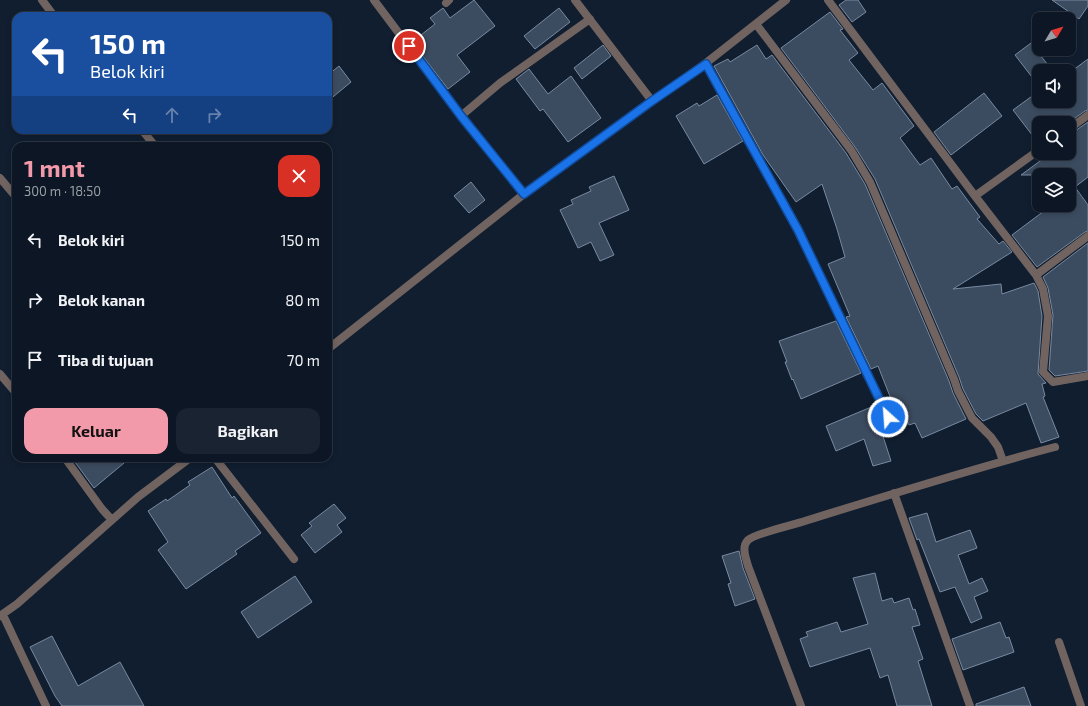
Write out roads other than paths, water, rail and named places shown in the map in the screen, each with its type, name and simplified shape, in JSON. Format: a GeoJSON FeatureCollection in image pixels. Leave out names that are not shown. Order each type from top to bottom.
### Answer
{"type":"FeatureCollection","features":[{"type":"Feature","properties":{"kind":"street"},"geometry":{"type":"LineString","coordinates":[[42,0],[51,12]]}},
{"type":"Feature","properties":{"kind":"street"},"geometry":{"type":"LineString","coordinates":[[374,0],[461,116],[524,194]]}},
{"type":"Feature","properties":{"kind":"street"},"geometry":{"type":"LineString","coordinates":[[575,0],[652,101]]}},
{"type":"Feature","properties":{"kind":"street"},"geometry":{"type":"LineString","coordinates":[[332,346],[524,194],[652,101],[706,64],[786,0]]}},
{"type":"Feature","properties":{"kind":"street"},"geometry":{"type":"LineString","coordinates":[[828,0],[1036,275],[1043,289],[1048,316],[1043,372],[1053,382],[1088,376]]}},
{"type":"Feature","properties":{"kind":"street"},"geometry":{"type":"LineString","coordinates":[[461,116],[500,83],[590,19]]}},
{"type":"Feature","properties":{"kind":"street"},"geometry":{"type":"LineString","coordinates":[[756,24],[851,150],[870,182],[958,391],[972,418],[991,437],[998,447],[1003,460]]}},
{"type":"Feature","properties":{"kind":"street"},"geometry":{"type":"LineString","coordinates":[[706,64],[798,230],[888,417]]}},
{"type":"Feature","properties":{"kind":"street"},"geometry":{"type":"LineString","coordinates":[[1076,124],[1088,115]]}},
{"type":"Feature","properties":{"kind":"street"},"geometry":{"type":"LineString","coordinates":[[145,134],[152,142]]}},
{"type":"Feature","properties":{"kind":"street"},"geometry":{"type":"LineString","coordinates":[[975,196],[1032,155]]}},
{"type":"Feature","properties":{"kind":"street"},"geometry":{"type":"LineString","coordinates":[[0,178],[12,192]]}},
{"type":"Feature","properties":{"kind":"street"},"geometry":{"type":"LineString","coordinates":[[1036,275],[1088,236]]}},
{"type":"Feature","properties":{"kind":"street"},"geometry":{"type":"LineString","coordinates":[[0,374],[12,388]]}},
{"type":"Feature","properties":{"kind":"street"},"geometry":{"type":"LineString","coordinates":[[801,706],[748,566],[745,553],[745,544],[748,540],[754,536],[1003,460],[1055,447]]}},
{"type":"Feature","properties":{"kind":"street"},"geometry":{"type":"LineString","coordinates":[[68,462],[102,509],[112,520]]}},
{"type":"Feature","properties":{"kind":"street"},"geometry":{"type":"LineString","coordinates":[[46,706],[2,616],[138,497],[185,462]]}},
{"type":"Feature","properties":{"kind":"street"},"geometry":{"type":"LineString","coordinates":[[218,462],[294,559]]}},
{"type":"Feature","properties":{"kind":"street"},"geometry":{"type":"LineString","coordinates":[[894,494],[970,706]]}},
{"type":"Feature","properties":{"kind":"street"},"geometry":{"type":"LineString","coordinates":[[1059,642],[1082,706]]}}]}
